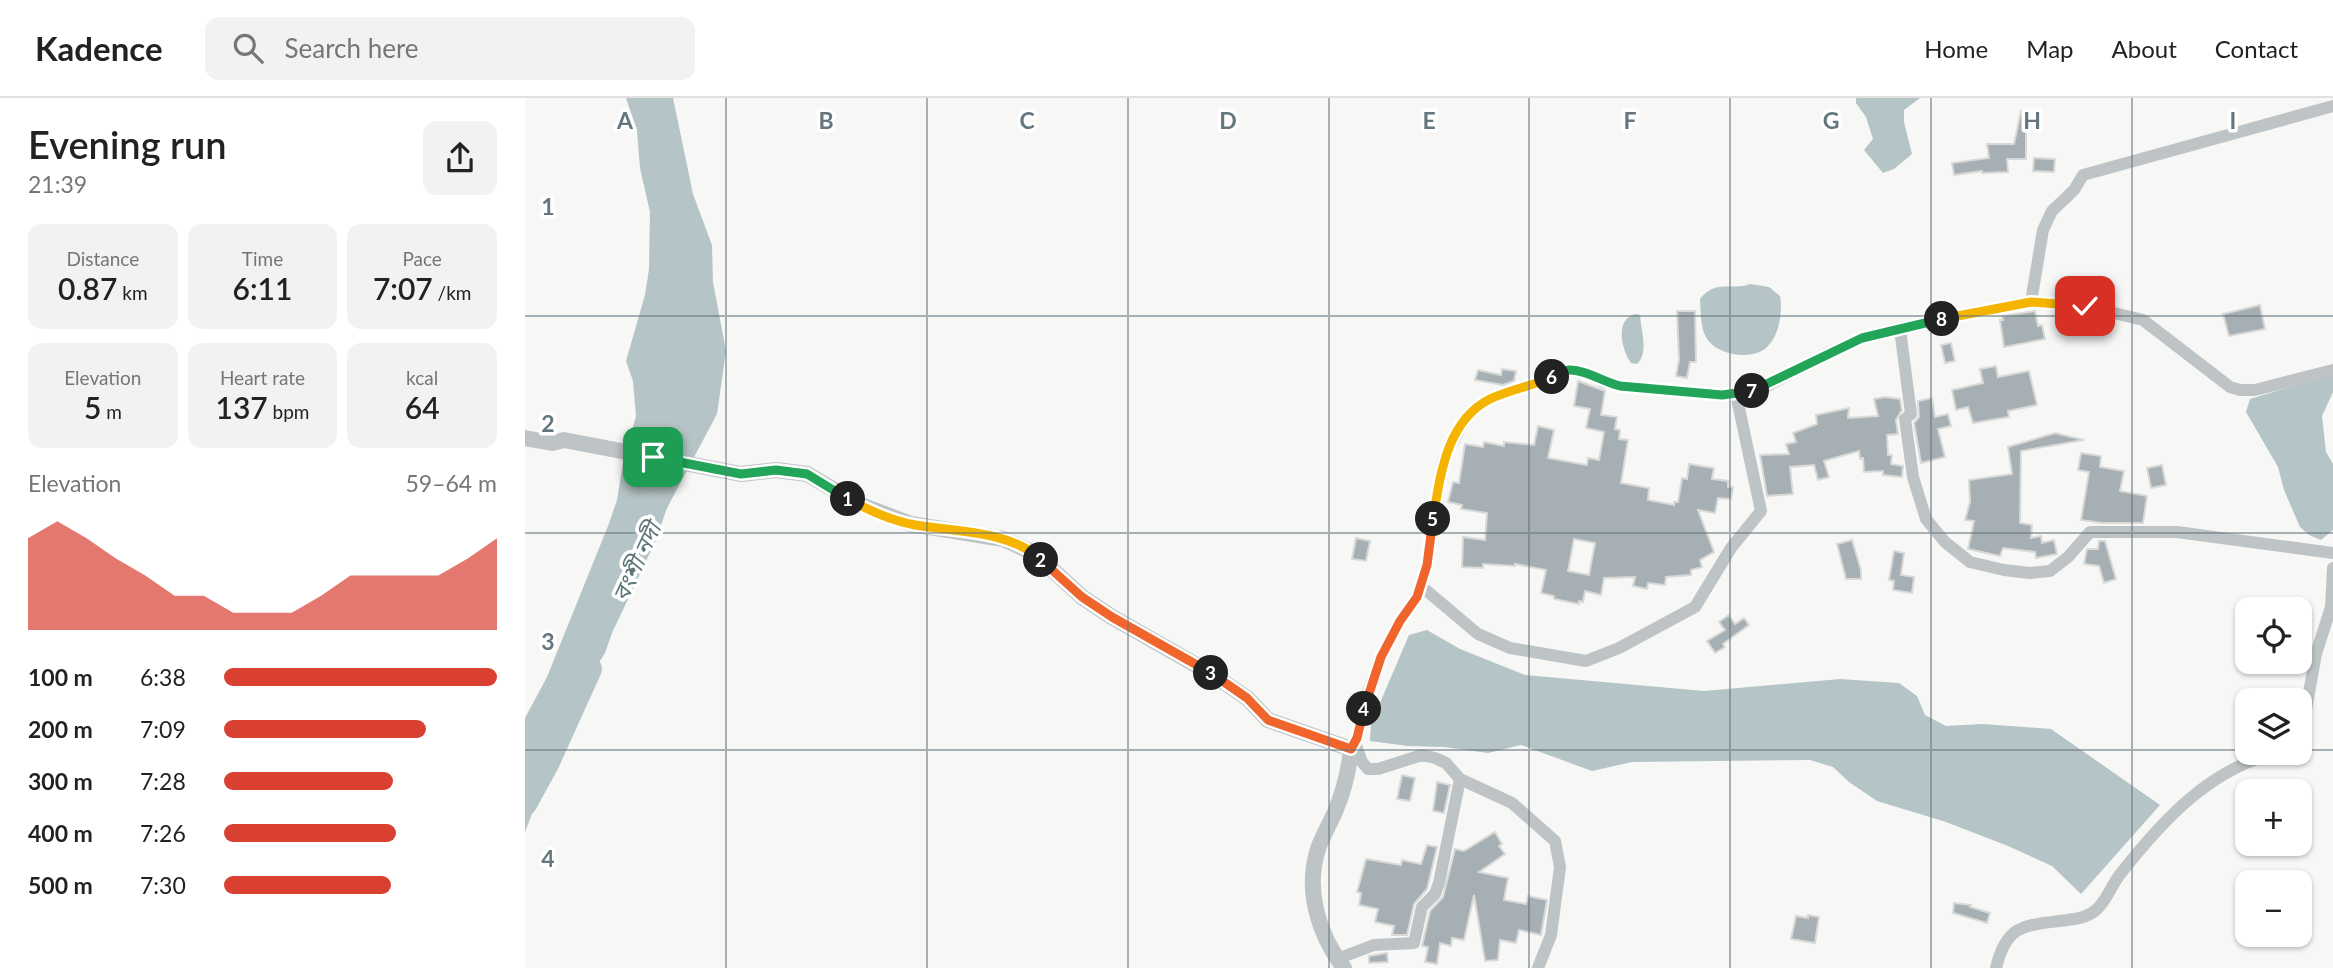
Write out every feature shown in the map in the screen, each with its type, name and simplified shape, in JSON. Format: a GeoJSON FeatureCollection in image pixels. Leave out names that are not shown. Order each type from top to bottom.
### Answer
{"type":"FeatureCollection","features":[{"type":"Feature","properties":{"kind":"street"},"geometry":{"type":"LineString","coordinates":[[2031,302],[2043,230],[2052,211],[2074,190],[2083,175],[2333,106]]}},
{"type":"Feature","properties":{"kind":"street"},"geometry":{"type":"LineString","coordinates":[[1460,779],[1439,883],[1435,894],[1422,906],[1414,943],[1374,945],[1340,963],[1314,906],[1313,878],[1318,848],[1336,808],[1366,697],[1381,657],[1421,586],[1427,565],[1443,461],[1472,411],[1490,399],[1569,370],[1590,374],[1603,382],[1620,386],[1722,395],[1749,392],[1769,385],[1862,338],[2031,302],[2085,306],[2143,320],[2230,387],[2239,390],[2255,390],[2333,370]]}},
{"type":"Feature","properties":{"kind":"street"},"geometry":{"type":"LineString","coordinates":[[1900,329],[1910,401],[1911,414],[1905,419],[1913,477],[1926,519],[1945,542],[1970,562],[2030,573],[2050,571],[2068,557],[2090,532],[2113,531],[2177,532],[2333,553]]}},
{"type":"Feature","properties":{"kind":"street"},"geometry":{"type":"LineString","coordinates":[[1421,586],[1478,634],[1510,648],[1586,661],[1619,648],[1695,607],[1731,548],[1761,511],[1735,394]]}},
{"type":"Feature","properties":{"kind":"street"},"geometry":{"type":"LineString","coordinates":[[525,438],[552,443],[564,440],[741,474],[776,470],[807,474],[858,505],[911,524],[1003,539],[1034,554],[1082,597],[1112,617],[1212,674],[1247,698],[1268,720],[1353,746],[1368,769],[1378,769],[1422,755],[1446,763],[1460,779],[1512,803],[1555,841],[1560,867],[1551,935],[1538,968]]}},
{"type":"Feature","properties":{"kind":"street"},"geometry":{"type":"LineString","coordinates":[[2310,688],[2316,654],[2329,628],[2333,568]]}},
{"type":"Feature","properties":{"kind":"street"},"geometry":{"type":"LineString","coordinates":[[1996,968],[2001,947],[2009,935],[2025,927],[2083,918],[2097,909],[2136,854],[2184,801],[2244,765]]}},
{"type":"Feature","properties":{"kind":"water"},"geometry":{"type":"Polygon","coordinates":[[[626,98],[673,98],[693,194],[712,245],[713,282],[726,351],[717,414],[667,508],[656,540],[605,653],[574,702],[557,738],[550,766],[525,832],[525,718],[547,677],[608,526],[617,500],[623,463],[636,416],[633,381],[626,361],[645,295],[649,269],[650,212],[640,168],[637,131],[626,98]]]}},
{"type":"Feature","properties":{"kind":"water"},"geometry":{"type":"Polygon","coordinates":[[[1856,98],[1920,98],[1904,110],[1904,122],[1912,154],[1894,169],[1883,173],[1864,150],[1873,139],[1856,98]]]}},
{"type":"Feature","properties":{"kind":"water"},"geometry":{"type":"Polygon","coordinates":[[[1750,284],[1769,287],[1780,296],[1781,309],[1777,331],[1766,348],[1759,352],[1743,355],[1725,352],[1711,343],[1704,333],[1700,299],[1718,287],[1750,284]]]}},
{"type":"Feature","properties":{"kind":"water"},"geometry":{"type":"Polygon","coordinates":[[[1635,314],[1640,315],[1643,341],[1643,354],[1637,364],[1631,363],[1628,358],[1622,336],[1624,322],[1635,314]]]}},
{"type":"Feature","properties":{"kind":"water"},"geometry":{"type":"Polygon","coordinates":[[[2333,374],[2333,392],[2322,416],[2326,452],[2333,464],[2333,530],[2321,540],[2300,527],[2284,490],[2278,467],[2246,412],[2250,399],[2333,374]]]}},
{"type":"Feature","properties":{"kind":"water"},"geometry":{"type":"Polygon","coordinates":[[[1427,630],[1460,649],[1525,675],[1704,691],[1840,679],[1899,683],[1917,696],[1925,715],[1946,726],[1982,724],[2051,729],[2160,805],[2081,894],[2052,866],[1946,822],[1877,801],[1833,767],[1810,760],[1632,762],[1592,771],[1521,745],[1488,753],[1370,741],[1371,724],[1409,635],[1427,630]]]}},
{"type":"Feature","properties":{"kind":"building"},"geometry":{"type":"Polygon","coordinates":[[[2021,111],[2026,112],[2026,159],[2007,159],[2008,172],[1982,171],[1954,175],[1952,163],[1989,158],[1987,144],[2014,144],[2021,111]]]}},
{"type":"Feature","properties":{"kind":"building"},"geometry":{"type":"Polygon","coordinates":[[[2034,158],[2055,159],[2054,172],[2033,171],[2034,158]]]}},
{"type":"Feature","properties":{"kind":"building"},"geometry":{"type":"Polygon","coordinates":[[[2260,305],[2265,329],[2229,336],[2223,314],[2260,305]]]}},
{"type":"Feature","properties":{"kind":"building"},"geometry":{"type":"Polygon","coordinates":[[[1677,311],[1695,311],[1696,362],[1690,362],[1687,378],[1676,376],[1679,360],[1677,311]]]}},
{"type":"Feature","properties":{"kind":"building"},"geometry":{"type":"Polygon","coordinates":[[[2035,311],[2038,326],[2042,325],[2045,339],[2004,347],[2000,320],[2003,320],[2002,316],[2035,311]]]}},
{"type":"Feature","properties":{"kind":"building"},"geometry":{"type":"Polygon","coordinates":[[[2065,313],[2078,314],[2081,327],[2068,330],[2065,313]]]}},
{"type":"Feature","properties":{"kind":"building"},"geometry":{"type":"Polygon","coordinates":[[[1951,343],[1955,361],[1945,363],[1941,345],[1951,343]]]}},
{"type":"Feature","properties":{"kind":"building"},"geometry":{"type":"Polygon","coordinates":[[[1996,366],[1998,377],[2029,371],[2037,405],[2008,411],[2009,417],[1973,423],[1968,407],[1956,410],[1952,390],[1983,383],[1980,369],[1996,366]]]}},
{"type":"Feature","properties":{"kind":"building"},"geometry":{"type":"Polygon","coordinates":[[[1502,369],[1516,371],[1514,381],[1503,385],[1475,380],[1478,370],[1501,375],[1502,369]]]}},
{"type":"Feature","properties":{"kind":"building"},"geometry":{"type":"Polygon","coordinates":[[[1578,381],[1605,391],[1601,415],[1617,417],[1615,429],[1620,430],[1619,439],[1628,440],[1621,483],[1649,488],[1648,500],[1674,505],[1674,502],[1678,502],[1682,478],[1687,479],[1689,464],[1714,468],[1712,479],[1728,481],[1728,487],[1733,487],[1731,499],[1718,498],[1715,513],[1698,510],[1714,552],[1700,560],[1702,567],[1691,570],[1691,575],[1666,577],[1665,585],[1648,583],[1647,589],[1633,586],[1635,577],[1604,578],[1601,595],[1585,591],[1583,602],[1579,601],[1579,604],[1554,599],[1554,596],[1541,593],[1546,570],[1515,564],[1483,564],[1483,568],[1462,567],[1463,537],[1485,540],[1487,513],[1461,509],[1462,505],[1448,502],[1453,482],[1459,483],[1465,444],[1483,447],[1484,442],[1504,446],[1504,442],[1534,445],[1538,426],[1554,430],[1548,458],[1587,465],[1588,458],[1599,460],[1604,432],[1586,428],[1590,409],[1574,406],[1578,381]],[[1574,539],[1568,571],[1589,575],[1595,543],[1574,539]]]}},
{"type":"Feature","properties":{"kind":"building"},"geometry":{"type":"Polygon","coordinates":[[[1932,398],[1935,417],[1948,414],[1951,426],[1938,429],[1945,457],[1921,463],[1914,423],[1919,417],[1918,401],[1932,398]]]}},
{"type":"Feature","properties":{"kind":"building"},"geometry":{"type":"Polygon","coordinates":[[[1874,399],[1900,399],[1902,410],[1896,420],[1898,434],[1887,435],[1888,455],[1892,455],[1891,464],[1903,466],[1902,477],[1883,475],[1883,471],[1864,472],[1863,458],[1860,459],[1859,451],[1824,461],[1829,477],[1818,480],[1814,465],[1790,467],[1793,494],[1767,496],[1760,455],[1789,454],[1786,444],[1796,442],[1793,433],[1817,424],[1816,415],[1849,408],[1848,418],[1878,416],[1874,399]]]}},
{"type":"Feature","properties":{"kind":"building"},"geometry":{"type":"Polygon","coordinates":[[[2055,433],[2084,440],[2021,451],[2020,523],[2032,525],[2031,538],[2041,536],[2042,543],[2054,540],[2057,554],[2036,558],[2035,552],[2003,548],[2000,556],[1968,549],[1974,521],[1965,520],[1970,502],[1969,480],[2012,474],[2008,447],[2055,433]]]}},
{"type":"Feature","properties":{"kind":"building"},"geometry":{"type":"Polygon","coordinates":[[[2081,453],[2101,456],[2100,467],[2124,471],[2120,491],[2147,496],[2143,523],[2081,520],[2089,472],[2078,470],[2081,453]]]}},
{"type":"Feature","properties":{"kind":"building"},"geometry":{"type":"Polygon","coordinates":[[[2162,465],[2166,485],[2151,488],[2147,468],[2162,465]]]}},
{"type":"Feature","properties":{"kind":"building"},"geometry":{"type":"Polygon","coordinates":[[[1356,538],[1370,541],[1366,561],[1352,559],[1356,538]]]}},
{"type":"Feature","properties":{"kind":"building"},"geometry":{"type":"Polygon","coordinates":[[[1852,540],[1861,579],[1846,579],[1837,544],[1852,540]]]}},
{"type":"Feature","properties":{"kind":"building"},"geometry":{"type":"Polygon","coordinates":[[[2099,541],[2105,541],[2116,579],[2104,583],[2099,566],[2084,564],[2087,549],[2098,549],[2099,541]]]}},
{"type":"Feature","properties":{"kind":"building"},"geometry":{"type":"Polygon","coordinates":[[[1894,551],[1904,553],[1901,575],[1914,577],[1912,593],[1893,590],[1894,581],[1889,580],[1894,551]]]}},
{"type":"Feature","properties":{"kind":"building"},"geometry":{"type":"Polygon","coordinates":[[[1729,615],[1735,624],[1744,618],[1749,625],[1715,653],[1707,641],[1725,630],[1719,622],[1729,615]]]}},
{"type":"Feature","properties":{"kind":"building"},"geometry":{"type":"Polygon","coordinates":[[[1402,775],[1415,778],[1410,801],[1397,799],[1402,775]]]}},
{"type":"Feature","properties":{"kind":"building"},"geometry":{"type":"Polygon","coordinates":[[[1437,782],[1450,785],[1444,813],[1433,811],[1437,782]]]}},
{"type":"Feature","properties":{"kind":"building"},"geometry":{"type":"Polygon","coordinates":[[[1495,832],[1502,844],[1499,846],[1505,854],[1479,872],[1508,878],[1504,900],[1526,904],[1528,896],[1547,900],[1541,935],[1519,930],[1516,943],[1500,940],[1498,960],[1485,961],[1474,895],[1464,940],[1452,938],[1451,946],[1440,943],[1437,964],[1425,962],[1428,947],[1422,946],[1430,911],[1443,897],[1455,849],[1464,851],[1495,832]]]}},
{"type":"Feature","properties":{"kind":"building"},"geometry":{"type":"Polygon","coordinates":[[[1427,845],[1437,847],[1427,889],[1414,904],[1407,935],[1392,935],[1394,926],[1375,922],[1378,909],[1359,905],[1361,893],[1357,892],[1366,859],[1401,865],[1402,860],[1421,864],[1427,845]]]}},
{"type":"Feature","properties":{"kind":"building"},"geometry":{"type":"Polygon","coordinates":[[[1954,903],[1971,905],[1970,907],[1990,913],[1987,923],[1953,913],[1954,903]]]}},
{"type":"Feature","properties":{"kind":"building"},"geometry":{"type":"Polygon","coordinates":[[[1808,915],[1819,917],[1815,943],[1791,939],[1796,916],[1808,918],[1808,915]]]}},
{"type":"Feature","properties":{"kind":"building"},"geometry":{"type":"Polygon","coordinates":[[[1387,953],[1388,962],[1369,963],[1369,956],[1387,953]]]}},
{"type":"Feature","properties":{"kind":"waterway","name":"বংশী নদী"},"geometry":{"type":"LineString","coordinates":[[525,804],[547,764],[590,669]]}},
{"type":"Feature","properties":{"kind":"route"},"geometry":{"type":"LineString","coordinates":[[653,457],[741,474],[776,470],[807,474],[858,505],[911,524],[1003,539],[1034,554],[1082,597],[1112,617],[1212,674],[1247,698],[1268,720],[1351,749],[1357,738],[1366,697],[1381,657],[1400,621],[1417,597],[1427,565],[1443,461],[1472,411],[1490,399],[1569,370],[1590,374],[1603,382],[1620,386],[1722,395],[1749,392],[1769,385],[1862,338],[2031,302],[2085,306]]}}]}
